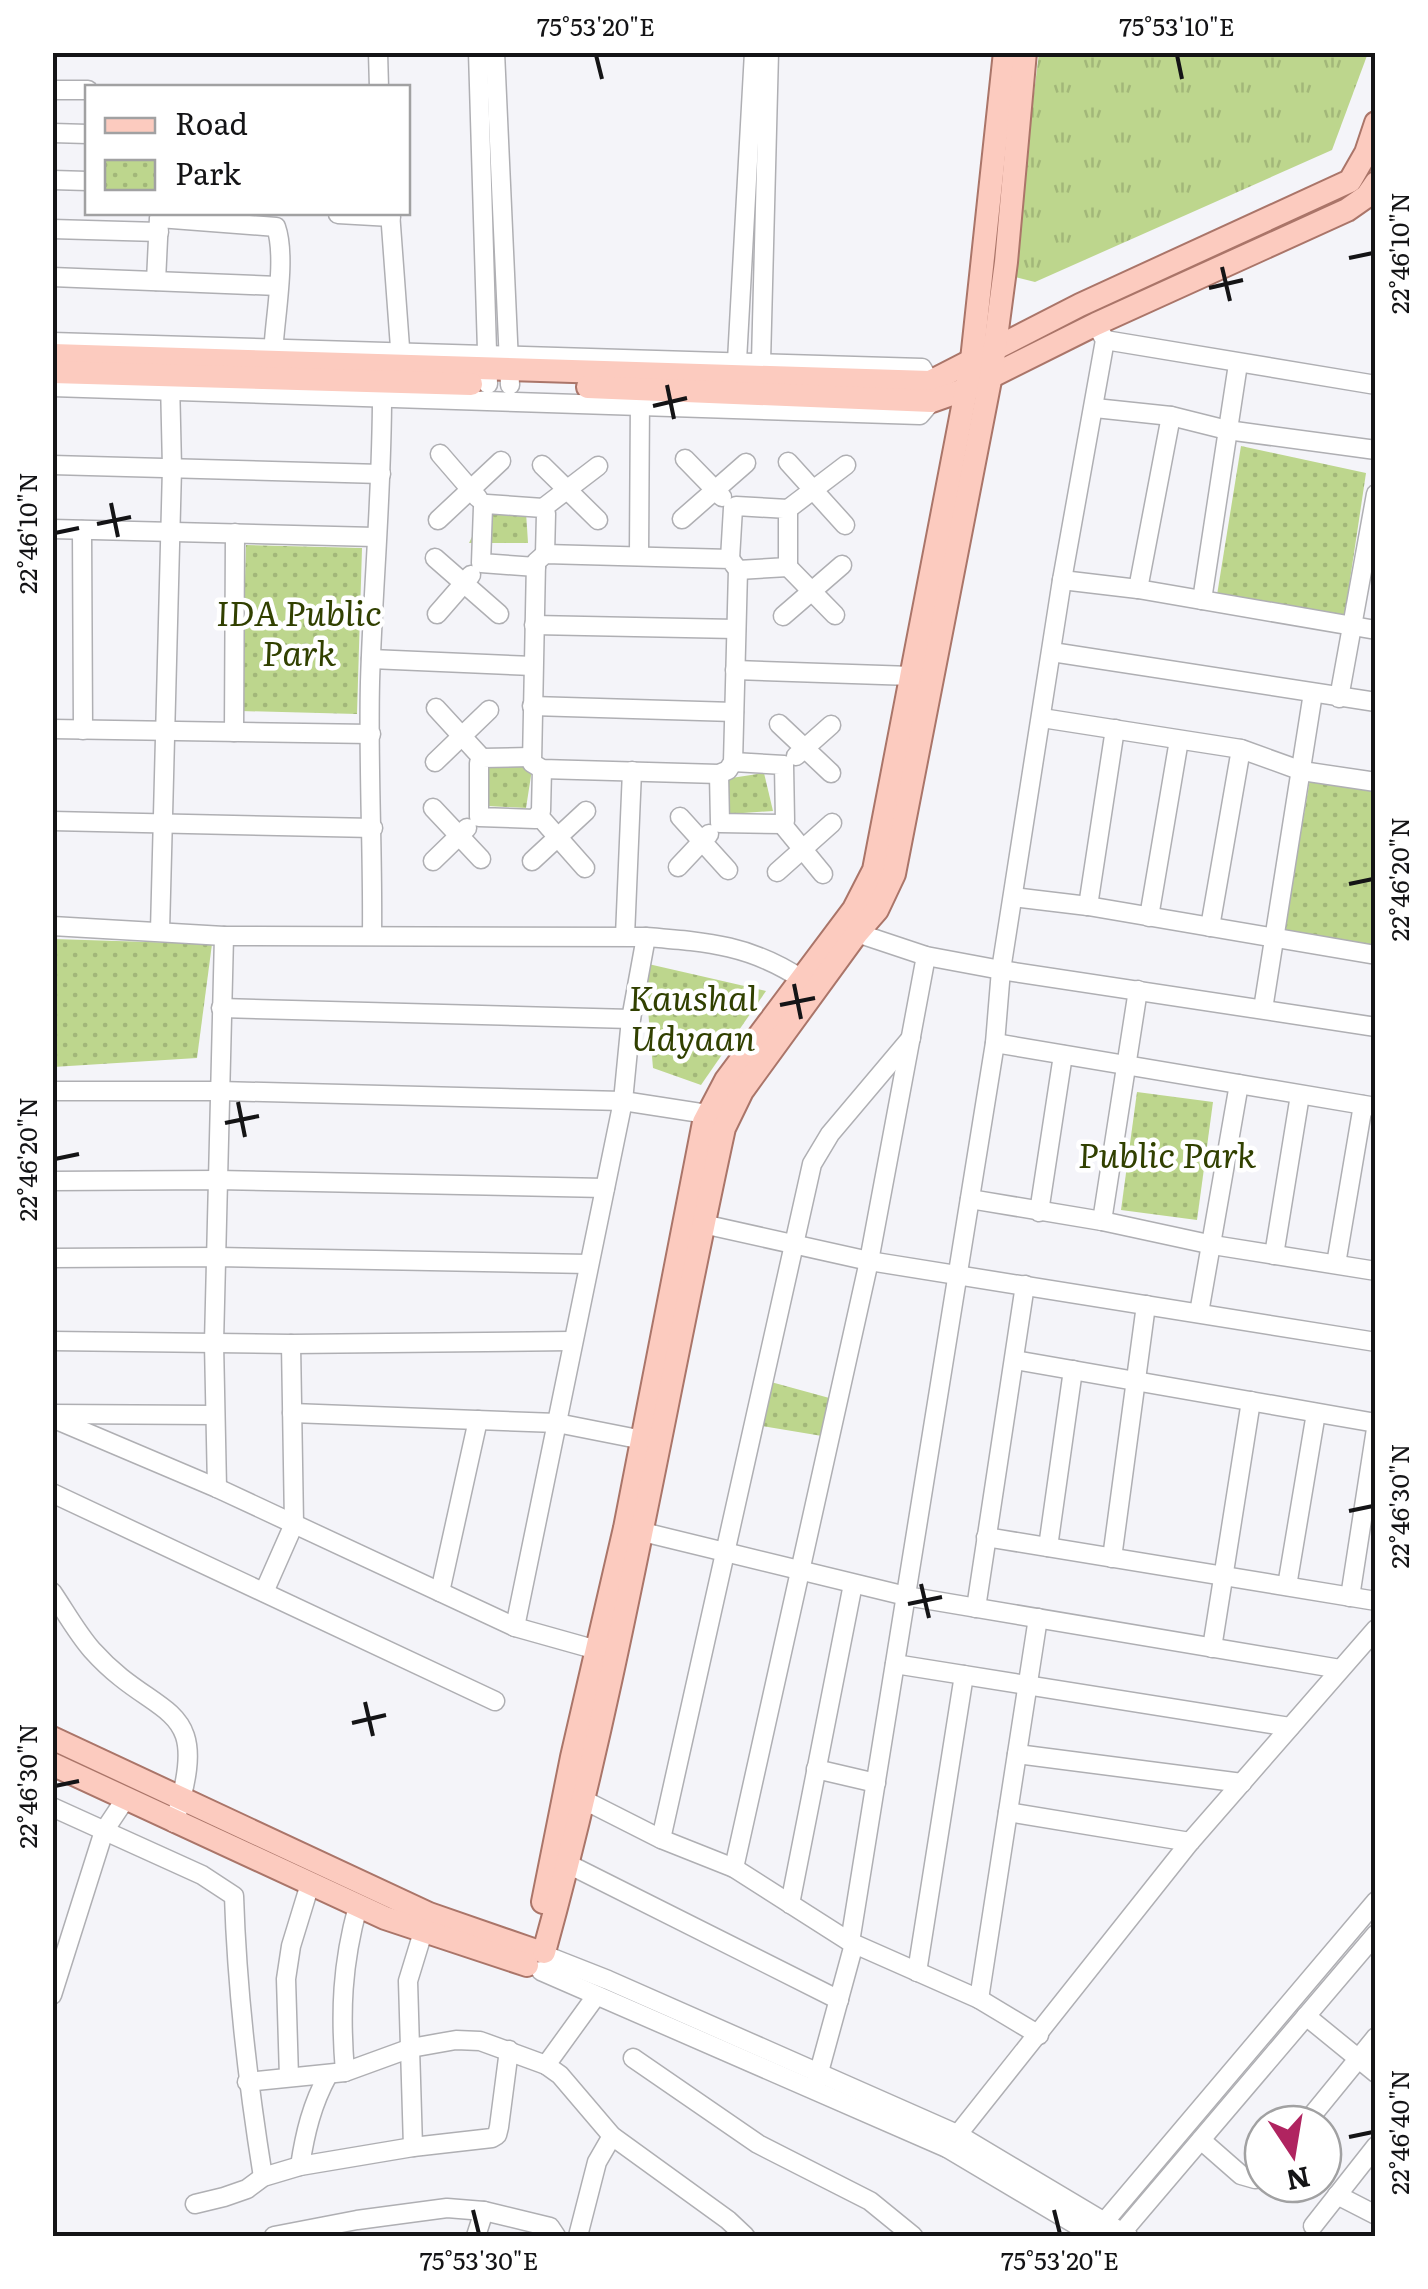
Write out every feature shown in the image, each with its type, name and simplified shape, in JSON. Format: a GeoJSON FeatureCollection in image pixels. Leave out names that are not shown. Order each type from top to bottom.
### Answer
{"type":"FeatureCollection","features":[{"type":"Feature","properties":{"kind":"main road"},"geometry":{"type":"LineString","coordinates":[[538,1957],[568,1864],[643,1532],[724,1128],[742,1091],[878,910],[894,874],[982,368],[1005,52]]}},
{"type":"Feature","properties":{"kind":"main road"},"geometry":{"type":"LineString","coordinates":[[538,1957],[542,1906],[643,1440],[707,1114],[726,1080],[854,909],[874,870],[966,389],[995,348],[1026,52]]}},
{"type":"Feature","properties":{"kind":"main road"},"geometry":{"type":"LineString","coordinates":[[995,348],[1350,181],[1376,123]]}},
{"type":"Feature","properties":{"kind":"main road"},"geometry":{"type":"LineString","coordinates":[[52,355],[273,354],[401,360],[499,370],[779,375],[931,392],[982,368],[1100,332],[1347,210],[1368,196],[1376,183]]}},
{"type":"Feature","properties":{"kind":"main road"},"geometry":{"type":"LineString","coordinates":[[52,372],[170,382],[382,389],[499,370],[640,397],[966,389]]}},
{"type":"Feature","properties":{"kind":"main road"},"geometry":{"type":"LineString","coordinates":[[52,1738],[183,1797],[426,1923]]}},
{"type":"Feature","properties":{"kind":"main road"},"geometry":{"type":"LineString","coordinates":[[52,1764],[174,1824],[358,1906],[538,1957]]}},
{"type":"Feature","properties":{"kind":"street"},"geometry":{"type":"LineString","coordinates":[[378,52],[379,85]]}},
{"type":"Feature","properties":{"kind":"street"},"geometry":{"type":"LineString","coordinates":[[478,52],[499,370]]}},
{"type":"Feature","properties":{"kind":"street"},"geometry":{"type":"LineString","coordinates":[[496,52],[499,370]]}},
{"type":"Feature","properties":{"kind":"street"},"geometry":{"type":"LineString","coordinates":[[736,362],[754,52]]}},
{"type":"Feature","properties":{"kind":"street"},"geometry":{"type":"LineString","coordinates":[[761,362],[769,52]]}},
{"type":"Feature","properties":{"kind":"street"},"geometry":{"type":"LineString","coordinates":[[52,90],[85,90]]}},
{"type":"Feature","properties":{"kind":"street"},"geometry":{"type":"LineString","coordinates":[[52,133],[85,134]]}},
{"type":"Feature","properties":{"kind":"street"},"geometry":{"type":"LineString","coordinates":[[52,180],[85,181]]}},
{"type":"Feature","properties":{"kind":"street"},"geometry":{"type":"LineString","coordinates":[[391,215],[401,360]]}},
{"type":"Feature","properties":{"kind":"street"},"geometry":{"type":"LineString","coordinates":[[52,342],[273,354],[278,286],[276,227],[159,218],[156,281]]}},
{"type":"Feature","properties":{"kind":"street"},"geometry":{"type":"LineString","coordinates":[[52,229],[158,232]]}},
{"type":"Feature","properties":{"kind":"street"},"geometry":{"type":"LineString","coordinates":[[52,277],[278,286]]}},
{"type":"Feature","properties":{"kind":"street"},"geometry":{"type":"LineString","coordinates":[[817,2082],[852,1943],[995,1043],[1002,970],[1062,580],[1095,408],[1100,332],[1238,364],[1376,386]]}},
{"type":"Feature","properties":{"kind":"street"},"geometry":{"type":"LineString","coordinates":[[499,370],[736,362],[922,368],[931,392]]}},
{"type":"Feature","properties":{"kind":"street"},"geometry":{"type":"LineString","coordinates":[[1202,600],[1238,364]]}},
{"type":"Feature","properties":{"kind":"street"},"geometry":{"type":"LineString","coordinates":[[52,387],[170,382],[171,533],[160,930]]}},
{"type":"Feature","properties":{"kind":"street"},"geometry":{"type":"LineString","coordinates":[[372,935],[371,658],[382,389],[640,397],[638,556]]}},
{"type":"Feature","properties":{"kind":"street"},"geometry":{"type":"LineString","coordinates":[[1095,408],[1172,416],[1226,430],[1376,450]]}},
{"type":"Feature","properties":{"kind":"street"},"geometry":{"type":"LineString","coordinates":[[1138,589],[1172,416]]}},
{"type":"Feature","properties":{"kind":"street"},"geometry":{"type":"LineString","coordinates":[[436,614],[481,564],[485,506],[440,454]]}},
{"type":"Feature","properties":{"kind":"street"},"geometry":{"type":"LineString","coordinates":[[678,866],[720,823],[734,712],[736,630],[733,508],[684,459]]}},
{"type":"Feature","properties":{"kind":"street"},"geometry":{"type":"LineString","coordinates":[[438,520],[501,461]]}},
{"type":"Feature","properties":{"kind":"street"},"geometry":{"type":"LineString","coordinates":[[788,462],[845,525]]}},
{"type":"Feature","properties":{"kind":"street"},"geometry":{"type":"LineString","coordinates":[[682,520],[746,463]]}},
{"type":"Feature","properties":{"kind":"street"},"geometry":{"type":"LineString","coordinates":[[52,465],[381,474]]}},
{"type":"Feature","properties":{"kind":"street"},"geometry":{"type":"LineString","coordinates":[[733,508],[788,509],[846,465]]}},
{"type":"Feature","properties":{"kind":"street"},"geometry":{"type":"LineString","coordinates":[[542,466],[598,520]]}},
{"type":"Feature","properties":{"kind":"street"},"geometry":{"type":"LineString","coordinates":[[485,506],[544,508],[598,466]]}},
{"type":"Feature","properties":{"kind":"street"},"geometry":{"type":"LineString","coordinates":[[1339,698],[1376,494]]}},
{"type":"Feature","properties":{"kind":"street"},"geometry":{"type":"LineString","coordinates":[[544,508],[532,706],[539,816],[585,868]]}},
{"type":"Feature","properties":{"kind":"street"},"geometry":{"type":"LineString","coordinates":[[788,509],[788,568]]}},
{"type":"Feature","properties":{"kind":"street"},"geometry":{"type":"LineString","coordinates":[[52,529],[375,537]]}},
{"type":"Feature","properties":{"kind":"street"},"geometry":{"type":"LineString","coordinates":[[82,530],[83,730]]}},
{"type":"Feature","properties":{"kind":"street"},"geometry":{"type":"LineString","coordinates":[[234,533],[234,732]]}},
{"type":"Feature","properties":{"kind":"street"},"geometry":{"type":"LineString","coordinates":[[481,564],[638,556],[788,568],[834,615]]}},
{"type":"Feature","properties":{"kind":"street"},"geometry":{"type":"LineString","coordinates":[[435,558],[499,614]]}},
{"type":"Feature","properties":{"kind":"street"},"geometry":{"type":"LineString","coordinates":[[783,616],[842,565]]}},
{"type":"Feature","properties":{"kind":"street"},"geometry":{"type":"LineString","coordinates":[[1062,580],[1138,589],[1376,630]]}},
{"type":"Feature","properties":{"kind":"street"},"geometry":{"type":"LineString","coordinates":[[534,625],[736,630]]}},
{"type":"Feature","properties":{"kind":"street"},"geometry":{"type":"LineString","coordinates":[[1052,652],[1376,702]]}},
{"type":"Feature","properties":{"kind":"street"},"geometry":{"type":"LineString","coordinates":[[371,658],[533,666]]}},
{"type":"Feature","properties":{"kind":"street"},"geometry":{"type":"LineString","coordinates":[[735,670],[912,676]]}},
{"type":"Feature","properties":{"kind":"street"},"geometry":{"type":"LineString","coordinates":[[1263,1010],[1313,693]]}},
{"type":"Feature","properties":{"kind":"street"},"geometry":{"type":"LineString","coordinates":[[532,706],[734,712]]}},
{"type":"Feature","properties":{"kind":"street"},"geometry":{"type":"LineString","coordinates":[[436,708],[482,758],[632,772],[784,766],[831,726]]}},
{"type":"Feature","properties":{"kind":"street"},"geometry":{"type":"LineString","coordinates":[[435,762],[489,710]]}},
{"type":"Feature","properties":{"kind":"street"},"geometry":{"type":"LineString","coordinates":[[1042,718],[1241,749],[1302,771],[1376,782]]}},
{"type":"Feature","properties":{"kind":"street"},"geometry":{"type":"LineString","coordinates":[[779,724],[831,773]]}},
{"type":"Feature","properties":{"kind":"street"},"geometry":{"type":"LineString","coordinates":[[52,729],[371,734]]}},
{"type":"Feature","properties":{"kind":"street"},"geometry":{"type":"LineString","coordinates":[[1088,906],[1115,729]]}},
{"type":"Feature","properties":{"kind":"street"},"geometry":{"type":"LineString","coordinates":[[1149,916],[1179,740]]}},
{"type":"Feature","properties":{"kind":"street"},"geometry":{"type":"LineString","coordinates":[[1210,927],[1241,749]]}},
{"type":"Feature","properties":{"kind":"street"},"geometry":{"type":"LineString","coordinates":[[432,861],[479,817],[482,758]]}},
{"type":"Feature","properties":{"kind":"street"},"geometry":{"type":"LineString","coordinates":[[782,824],[784,766]]}},
{"type":"Feature","properties":{"kind":"street"},"geometry":{"type":"LineString","coordinates":[[626,936],[632,772]]}},
{"type":"Feature","properties":{"kind":"street"},"geometry":{"type":"LineString","coordinates":[[433,808],[481,859]]}},
{"type":"Feature","properties":{"kind":"street"},"geometry":{"type":"LineString","coordinates":[[532,861],[586,811]]}},
{"type":"Feature","properties":{"kind":"street"},"geometry":{"type":"LineString","coordinates":[[479,817],[530,821],[539,816]]}},
{"type":"Feature","properties":{"kind":"street"},"geometry":{"type":"LineString","coordinates":[[680,817],[728,870]]}},
{"type":"Feature","properties":{"kind":"street"},"geometry":{"type":"LineString","coordinates":[[52,822],[373,828]]}},
{"type":"Feature","properties":{"kind":"street"},"geometry":{"type":"LineString","coordinates":[[720,823],[782,824]]}},
{"type":"Feature","properties":{"kind":"street"},"geometry":{"type":"LineString","coordinates":[[777,872],[832,823]]}},
{"type":"Feature","properties":{"kind":"street"},"geometry":{"type":"LineString","coordinates":[[782,824],[823,874]]}},
{"type":"Feature","properties":{"kind":"street"},"geometry":{"type":"LineString","coordinates":[[1013,897],[1376,954]]}},
{"type":"Feature","properties":{"kind":"street"},"geometry":{"type":"LineString","coordinates":[[52,926],[224,936],[646,937],[714,942],[776,962],[803,980]]}},
{"type":"Feature","properties":{"kind":"street"},"geometry":{"type":"LineString","coordinates":[[857,933],[926,956],[1002,970],[1376,1027]]}},
{"type":"Feature","properties":{"kind":"street"},"geometry":{"type":"LineString","coordinates":[[217,1488],[214,1343],[224,936]]}},
{"type":"Feature","properties":{"kind":"street"},"geometry":{"type":"LineString","coordinates":[[515,1627],[624,1101],[631,1019],[646,937]]}},
{"type":"Feature","properties":{"kind":"street"},"geometry":{"type":"LineString","coordinates":[[734,1868],[870,1261],[926,956]]}},
{"type":"Feature","properties":{"kind":"street"},"geometry":{"type":"LineString","coordinates":[[1102,1221],[1138,990]]}},
{"type":"Feature","properties":{"kind":"street"},"geometry":{"type":"LineString","coordinates":[[221,1008],[631,1019]]}},
{"type":"Feature","properties":{"kind":"street"},"geometry":{"type":"LineString","coordinates":[[661,1839],[812,1164],[830,1134],[912,1038]]}},
{"type":"Feature","properties":{"kind":"street"},"geometry":{"type":"LineString","coordinates":[[995,1043],[1369,1106],[1336,1264]]}},
{"type":"Feature","properties":{"kind":"street"},"geometry":{"type":"LineString","coordinates":[[1039,1212],[1063,1055]]}},
{"type":"Feature","properties":{"kind":"street"},"geometry":{"type":"LineString","coordinates":[[1200,1313],[1239,1084]]}},
{"type":"Feature","properties":{"kind":"street"},"geometry":{"type":"LineString","coordinates":[[52,1091],[624,1101],[707,1114]]}},
{"type":"Feature","properties":{"kind":"street"},"geometry":{"type":"LineString","coordinates":[[1274,1255],[1300,1094]]}},
{"type":"Feature","properties":{"kind":"street"},"geometry":{"type":"LineString","coordinates":[[52,1180],[605,1188]]}},
{"type":"Feature","properties":{"kind":"street"},"geometry":{"type":"LineString","coordinates":[[970,1199],[1376,1271]]}},
{"type":"Feature","properties":{"kind":"street"},"geometry":{"type":"LineString","coordinates":[[703,1224],[870,1261],[1376,1342]]}},
{"type":"Feature","properties":{"kind":"street"},"geometry":{"type":"LineString","coordinates":[[52,1258],[216,1256],[589,1264]]}},
{"type":"Feature","properties":{"kind":"street"},"geometry":{"type":"LineString","coordinates":[[976,1608],[1025,1284]]}},
{"type":"Feature","properties":{"kind":"street"},"geometry":{"type":"LineString","coordinates":[[1112,1558],[1146,1304]]}},
{"type":"Feature","properties":{"kind":"street"},"geometry":{"type":"LineString","coordinates":[[52,1341],[572,1341]]}},
{"type":"Feature","properties":{"kind":"street"},"geometry":{"type":"LineString","coordinates":[[264,1592],[294,1524],[292,1344]]}},
{"type":"Feature","properties":{"kind":"street"},"geometry":{"type":"LineString","coordinates":[[1015,1360],[1376,1426],[1350,1597]]}},
{"type":"Feature","properties":{"kind":"street"},"geometry":{"type":"LineString","coordinates":[[1048,1547],[1073,1370]]}},
{"type":"Feature","properties":{"kind":"street"},"geometry":{"type":"LineString","coordinates":[[1212,1648],[1251,1401]]}},
{"type":"Feature","properties":{"kind":"street"},"geometry":{"type":"LineString","coordinates":[[1287,1586],[1316,1412]]}},
{"type":"Feature","properties":{"kind":"street"},"geometry":{"type":"LineString","coordinates":[[292,1413],[557,1423],[643,1440]]}},
{"type":"Feature","properties":{"kind":"street"},"geometry":{"type":"LineString","coordinates":[[52,1416],[215,1415]]}},
{"type":"Feature","properties":{"kind":"street"},"geometry":{"type":"LineString","coordinates":[[52,1416],[515,1627],[597,1650]]}},
{"type":"Feature","properties":{"kind":"street"},"geometry":{"type":"LineString","coordinates":[[440,1592],[478,1420]]}},
{"type":"Feature","properties":{"kind":"street"},"geometry":{"type":"LineString","coordinates":[[52,1493],[494,1701]]}},
{"type":"Feature","properties":{"kind":"street"},"geometry":{"type":"LineString","coordinates":[[643,1532],[906,1596],[1340,1669]]}},
{"type":"Feature","properties":{"kind":"street"},"geometry":{"type":"LineString","coordinates":[[986,1537],[1376,1601]]}},
{"type":"Feature","properties":{"kind":"street"},"geometry":{"type":"LineString","coordinates":[[790,1904],[854,1584]]}},
{"type":"Feature","properties":{"kind":"street"},"geometry":{"type":"LineString","coordinates":[[52,1592],[92,1651],[178,1722],[190,1750],[183,1797],[174,1824]]}},
{"type":"Feature","properties":{"kind":"street"},"geometry":{"type":"LineString","coordinates":[[979,2000],[1038,1618]]}},
{"type":"Feature","properties":{"kind":"street"},"geometry":{"type":"LineString","coordinates":[[952,2141],[1190,1842],[1376,1629]]}},
{"type":"Feature","properties":{"kind":"street"},"geometry":{"type":"LineString","coordinates":[[895,1664],[1290,1727]]}},
{"type":"Feature","properties":{"kind":"street"},"geometry":{"type":"LineString","coordinates":[[917,1972],[964,1675]]}},
{"type":"Feature","properties":{"kind":"street"},"geometry":{"type":"LineString","coordinates":[[1017,1754],[1242,1783]]}},
{"type":"Feature","properties":{"kind":"street"},"geometry":{"type":"LineString","coordinates":[[816,1769],[876,1783]]}},
{"type":"Feature","properties":{"kind":"street"},"geometry":{"type":"LineString","coordinates":[[52,1995],[104,1831],[126,1798]]}},
{"type":"Feature","properties":{"kind":"street"},"geometry":{"type":"LineString","coordinates":[[582,1799],[661,1839],[734,1868],[852,1943],[979,2000],[1039,2035]]}},
{"type":"Feature","properties":{"kind":"street"},"geometry":{"type":"LineString","coordinates":[[52,1807],[202,1874],[234,1896],[235,1954],[248,2082],[264,2177]]}},
{"type":"Feature","properties":{"kind":"street"},"geometry":{"type":"LineString","coordinates":[[1008,1812],[1190,1842]]}},
{"type":"Feature","properties":{"kind":"street"},"geometry":{"type":"LineString","coordinates":[[568,1864],[840,2000]]}},
{"type":"Feature","properties":{"kind":"street"},"geometry":{"type":"LineString","coordinates":[[289,2077],[286,1979],[291,1946],[310,1884]]}},
{"type":"Feature","properties":{"kind":"street"},"geometry":{"type":"LineString","coordinates":[[1098,2231],[1376,1901]]}},
{"type":"Feature","properties":{"kind":"street"},"geometry":{"type":"LineString","coordinates":[[300,2166],[305,2129],[317,2095],[337,2074],[348,1940],[358,1906]]}},
{"type":"Feature","properties":{"kind":"street"},"geometry":{"type":"LineString","coordinates":[[413,2146],[408,1980],[426,1923]]}},
{"type":"Feature","properties":{"kind":"street"},"geometry":{"type":"LineString","coordinates":[[538,1957],[596,1996],[817,2082],[952,2141],[1098,2231],[1124,2235],[1376,1934]]}},
{"type":"Feature","properties":{"kind":"street"},"geometry":{"type":"LineString","coordinates":[[538,1957],[608,1980],[817,2082]]}},
{"type":"Feature","properties":{"kind":"street"},"geometry":{"type":"LineString","coordinates":[[546,2065],[596,1996]]}},
{"type":"Feature","properties":{"kind":"street"},"geometry":{"type":"LineString","coordinates":[[1306,2016],[1376,2074]]}},
{"type":"Feature","properties":{"kind":"street"},"geometry":{"type":"LineString","coordinates":[[1321,2104],[1376,2038]]}},
{"type":"Feature","properties":{"kind":"street"},"geometry":{"type":"LineString","coordinates":[[248,2082],[337,2074],[411,2048],[456,2040],[480,2041],[509,2050],[546,2065],[560,2076],[612,2136],[728,2220],[744,2236]]}},
{"type":"Feature","properties":{"kind":"street"},"geometry":{"type":"LineString","coordinates":[[195,2204],[247,2189],[264,2177],[300,2166],[497,2135],[509,2050]]}},
{"type":"Feature","properties":{"kind":"street"},"geometry":{"type":"LineString","coordinates":[[633,2058],[758,2144],[870,2201],[913,2236]]}},
{"type":"Feature","properties":{"kind":"street"},"geometry":{"type":"LineString","coordinates":[[578,2236],[597,2162],[612,2136]]}},
{"type":"Feature","properties":{"kind":"street"},"geometry":{"type":"LineString","coordinates":[[1201,2140],[1243,2175]]}},
{"type":"Feature","properties":{"kind":"street"},"geometry":{"type":"LineString","coordinates":[[1343,2189],[1376,2146]]}},
{"type":"Feature","properties":{"kind":"street"},"geometry":{"type":"LineString","coordinates":[[1138,2183],[1153,2196]]}},
{"type":"Feature","properties":{"kind":"street"},"geometry":{"type":"LineString","coordinates":[[1343,2198],[1376,2215]]}},
{"type":"Feature","properties":{"kind":"street"},"geometry":{"type":"LineString","coordinates":[[1313,2226],[1331,2204]]}},
{"type":"Feature","properties":{"kind":"street"},"geometry":{"type":"LineString","coordinates":[[274,2236],[447,2208],[484,2211],[550,2227],[556,2236]]}},
{"type":"Feature","properties":{"kind":"street"},"geometry":{"type":"LineString","coordinates":[[476,2236],[484,2211]]}},
{"type":"Feature","properties":{"kind":"green space"},"geometry":{"type":"Polygon","coordinates":[[[1039,53],[1368,53],[1332,150],[1035,282],[1011,276],[1039,53]]]}},
{"type":"Feature","properties":{"kind":"green space"},"geometry":{"type":"Polygon","coordinates":[[[1241,446],[1366,473],[1344,620],[1217,595],[1241,446]]]}},
{"type":"Feature","properties":{"kind":"green space"},"geometry":{"type":"Polygon","coordinates":[[[490,500],[526,512],[528,543],[469,543],[490,500]]]}},
{"type":"Feature","properties":{"kind":"green space","name":"IDA Public Park"},"geometry":{"type":"Polygon","coordinates":[[[246,545],[362,548],[357,714],[241,711],[246,545]]]}},
{"type":"Feature","properties":{"kind":"green space"},"geometry":{"type":"Polygon","coordinates":[[[476,748],[521,748],[521,762],[533,763],[526,808],[470,805],[476,748]]]}},
{"type":"Feature","properties":{"kind":"green space"},"geometry":{"type":"Polygon","coordinates":[[[764,773],[773,811],[729,814],[725,779],[764,773]]]}},
{"type":"Feature","properties":{"kind":"green space"},"geometry":{"type":"Polygon","coordinates":[[[1310,779],[1375,789],[1375,946],[1284,931],[1310,779]]]}},
{"type":"Feature","properties":{"kind":"green space"},"geometry":{"type":"Polygon","coordinates":[[[53,939],[212,944],[197,1058],[53,1067],[53,939]]]}},
{"type":"Feature","properties":{"kind":"green space","name":"Kaushal Udyaan"},"geometry":{"type":"Polygon","coordinates":[[[644,963],[766,991],[701,1085],[653,1068],[644,963]]]}},
{"type":"Feature","properties":{"kind":"green space","name":"Public Park"},"geometry":{"type":"Polygon","coordinates":[[[1137,1092],[1213,1102],[1197,1220],[1121,1210],[1137,1092]]]}},
{"type":"Feature","properties":{"kind":"green space"},"geometry":{"type":"Polygon","coordinates":[[[771,1382],[833,1399],[822,1436],[762,1426],[771,1382]]]}}]}
